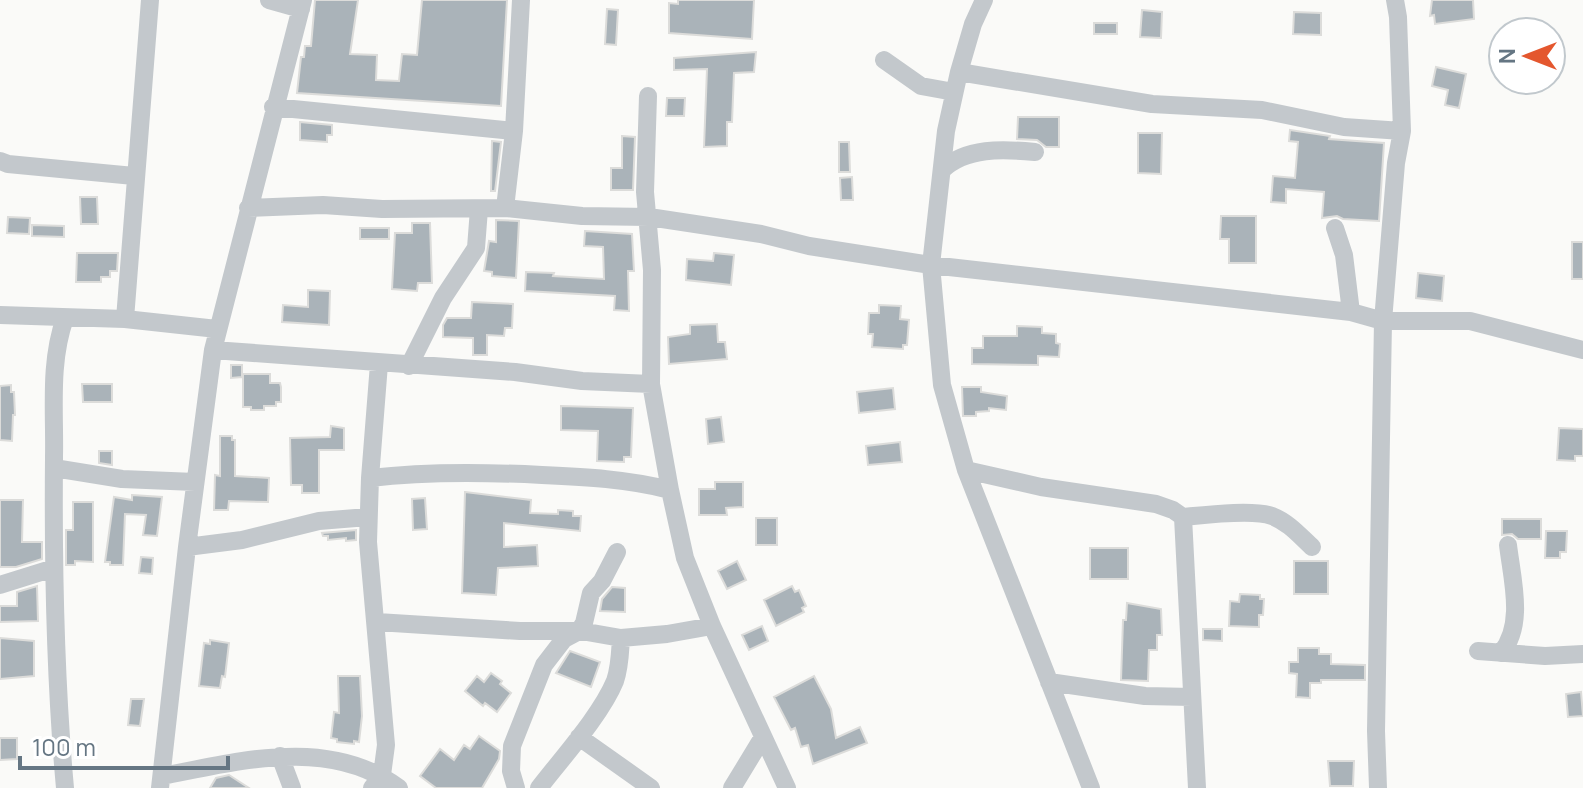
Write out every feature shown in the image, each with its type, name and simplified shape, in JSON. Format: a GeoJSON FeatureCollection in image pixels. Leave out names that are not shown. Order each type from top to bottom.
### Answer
{"type":"FeatureCollection","features":[{"type":"Feature","properties":{"kind":"street"},"geometry":{"type":"LineString","coordinates":[[125,319],[150,0]]}},
{"type":"Feature","properties":{"kind":"street"},"geometry":{"type":"LineString","coordinates":[[269,0],[302,4],[273,107],[213,350],[161,782],[268,756],[280,756],[327,759],[377,782],[399,788]]}},
{"type":"Feature","properties":{"kind":"street"},"geometry":{"type":"LineString","coordinates":[[505,208],[514,131],[521,0]]}},
{"type":"Feature","properties":{"kind":"street"},"geometry":{"type":"LineString","coordinates":[[984,0],[973,24],[959,72],[946,131],[931,265],[942,385],[966,470],[1091,788]]}},
{"type":"Feature","properties":{"kind":"street"},"geometry":{"type":"LineString","coordinates":[[1378,788],[1376,731],[1383,321],[1396,163],[1402,131],[1395,0]]}},
{"type":"Feature","properties":{"kind":"street"},"geometry":{"type":"LineString","coordinates":[[884,60],[921,86],[954,92]]}},
{"type":"Feature","properties":{"kind":"street"},"geometry":{"type":"LineString","coordinates":[[959,72],[1152,104],[1262,110],[1344,127],[1402,131]]}},
{"type":"Feature","properties":{"kind":"street"},"geometry":{"type":"LineString","coordinates":[[648,96],[645,192],[652,270],[651,384],[670,490],[685,558],[712,626],[787,788]]}},
{"type":"Feature","properties":{"kind":"street"},"geometry":{"type":"LineString","coordinates":[[273,107],[514,131]]}},
{"type":"Feature","properties":{"kind":"street"},"geometry":{"type":"LineString","coordinates":[[942,170],[965,154],[1004,150],[1035,152]]}},
{"type":"Feature","properties":{"kind":"street"},"geometry":{"type":"LineString","coordinates":[[0,161],[134,176]]}},
{"type":"Feature","properties":{"kind":"street"},"geometry":{"type":"LineString","coordinates":[[248,208],[323,205],[505,208],[582,216],[649,217],[931,265],[1351,312],[1383,321],[1470,321],[1583,350]]}},
{"type":"Feature","properties":{"kind":"street"},"geometry":{"type":"LineString","coordinates":[[409,366],[443,298],[476,248],[479,209]]}},
{"type":"Feature","properties":{"kind":"street"},"geometry":{"type":"LineString","coordinates":[[1335,228],[1344,255],[1351,312]]}},
{"type":"Feature","properties":{"kind":"street"},"geometry":{"type":"LineString","coordinates":[[0,315],[125,319],[217,329]]}},
{"type":"Feature","properties":{"kind":"street"},"geometry":{"type":"LineString","coordinates":[[36,318],[56,343]]}},
{"type":"Feature","properties":{"kind":"street"},"geometry":{"type":"LineString","coordinates":[[65,318],[56,343],[54,468],[57,704],[65,788]]}},
{"type":"Feature","properties":{"kind":"street"},"geometry":{"type":"LineString","coordinates":[[213,350],[651,384]]}},
{"type":"Feature","properties":{"kind":"street"},"geometry":{"type":"LineString","coordinates":[[377,782],[386,745],[368,517],[379,364]]}},
{"type":"Feature","properties":{"kind":"street"},"geometry":{"type":"LineString","coordinates":[[54,468],[122,479],[195,482]]}},
{"type":"Feature","properties":{"kind":"street"},"geometry":{"type":"LineString","coordinates":[[966,470],[1041,487],[1156,504],[1183,517],[1207,514],[1270,515],[1284,522],[1312,547]]}},
{"type":"Feature","properties":{"kind":"street"},"geometry":{"type":"LineString","coordinates":[[370,478],[472,471],[582,476],[644,483],[670,490]]}},
{"type":"Feature","properties":{"kind":"street"},"geometry":{"type":"LineString","coordinates":[[187,547],[242,540],[319,521],[368,517]]}},
{"type":"Feature","properties":{"kind":"street"},"geometry":{"type":"LineString","coordinates":[[1183,517],[1197,788]]}},
{"type":"Feature","properties":{"kind":"street"},"geometry":{"type":"LineString","coordinates":[[1501,653],[1510,640],[1514,623],[1508,545]]}},
{"type":"Feature","properties":{"kind":"street"},"geometry":{"type":"LineString","coordinates":[[516,788],[511,771],[512,746],[544,665],[564,639],[579,631],[591,593],[602,581],[617,552]]}},
{"type":"Feature","properties":{"kind":"street"},"geometry":{"type":"LineString","coordinates":[[0,585],[54,568]]}},
{"type":"Feature","properties":{"kind":"street"},"geometry":{"type":"LineString","coordinates":[[377,622],[520,631],[579,631],[621,638],[712,626]]}},
{"type":"Feature","properties":{"kind":"street"},"geometry":{"type":"LineString","coordinates":[[539,788],[579,737],[614,682],[621,638]]}},
{"type":"Feature","properties":{"kind":"street"},"geometry":{"type":"LineString","coordinates":[[1478,651],[1545,656],[1583,654]]}},
{"type":"Feature","properties":{"kind":"street"},"geometry":{"type":"LineString","coordinates":[[1049,682],[1145,696],[1192,697]]}},
{"type":"Feature","properties":{"kind":"street"},"geometry":{"type":"LineString","coordinates":[[579,737],[651,788]]}},
{"type":"Feature","properties":{"kind":"street"},"geometry":{"type":"LineString","coordinates":[[732,788],[763,737]]}},
{"type":"Feature","properties":{"kind":"street"},"geometry":{"type":"LineString","coordinates":[[280,756],[292,788]]}},
{"type":"Feature","properties":{"kind":"building"},"geometry":{"type":"Polygon","coordinates":[[[315,0],[358,0],[350,54],[377,55],[376,80],[399,81],[402,54],[417,55],[422,0],[507,0],[501,106],[297,93],[301,57],[304,57],[305,46],[311,46],[315,0]]]}},
{"type":"Feature","properties":{"kind":"building"},"geometry":{"type":"Polygon","coordinates":[[[678,0],[754,0],[752,39],[669,33],[669,3],[678,4],[678,0]]]}},
{"type":"Feature","properties":{"kind":"building"},"geometry":{"type":"Polygon","coordinates":[[[1432,0],[1473,0],[1474,19],[1435,24],[1434,15],[1430,16],[1432,0]]]}},
{"type":"Feature","properties":{"kind":"building"},"geometry":{"type":"Polygon","coordinates":[[[607,9],[618,10],[616,45],[605,44],[607,9]]]}},
{"type":"Feature","properties":{"kind":"building"},"geometry":{"type":"Polygon","coordinates":[[[1142,10],[1162,12],[1161,38],[1140,37],[1142,10]]]}},
{"type":"Feature","properties":{"kind":"building"},"geometry":{"type":"Polygon","coordinates":[[[1294,12],[1321,13],[1321,35],[1293,34],[1294,12]]]}},
{"type":"Feature","properties":{"kind":"building"},"geometry":{"type":"Polygon","coordinates":[[[1094,23],[1117,23],[1117,34],[1094,34],[1094,23]]]}},
{"type":"Feature","properties":{"kind":"building"},"geometry":{"type":"Polygon","coordinates":[[[756,52],[754,72],[734,73],[732,122],[727,122],[727,146],[704,147],[707,69],[674,70],[674,58],[756,52]]]}},
{"type":"Feature","properties":{"kind":"building"},"geometry":{"type":"Polygon","coordinates":[[[1436,67],[1466,74],[1459,108],[1445,105],[1448,90],[1432,86],[1436,67]]]}},
{"type":"Feature","properties":{"kind":"building"},"geometry":{"type":"Polygon","coordinates":[[[667,98],[685,98],[684,116],[666,116],[667,98]]]}},
{"type":"Feature","properties":{"kind":"building"},"geometry":{"type":"Polygon","coordinates":[[[1018,117],[1059,117],[1059,147],[1046,147],[1037,140],[1017,139],[1018,117]]]}},
{"type":"Feature","properties":{"kind":"building"},"geometry":{"type":"Polygon","coordinates":[[[300,122],[332,125],[332,135],[327,135],[327,142],[300,140],[300,122]]]}},
{"type":"Feature","properties":{"kind":"building"},"geometry":{"type":"Polygon","coordinates":[[[1290,130],[1330,136],[1329,139],[1384,143],[1379,221],[1337,216],[1322,218],[1324,192],[1286,189],[1286,203],[1271,202],[1273,176],[1295,178],[1298,142],[1289,141],[1290,130]]]}},
{"type":"Feature","properties":{"kind":"building"},"geometry":{"type":"Polygon","coordinates":[[[1138,133],[1162,133],[1161,174],[1138,173],[1138,133]]]}},
{"type":"Feature","properties":{"kind":"building"},"geometry":{"type":"Polygon","coordinates":[[[622,136],[635,137],[633,190],[611,190],[611,168],[622,168],[622,136]]]}},
{"type":"Feature","properties":{"kind":"building"},"geometry":{"type":"Polygon","coordinates":[[[492,141],[501,142],[495,191],[491,191],[492,141]]]}},
{"type":"Feature","properties":{"kind":"building"},"geometry":{"type":"Polygon","coordinates":[[[839,142],[849,142],[850,172],[839,172],[839,142]]]}},
{"type":"Feature","properties":{"kind":"building"},"geometry":{"type":"Polygon","coordinates":[[[852,177],[853,200],[841,200],[840,178],[852,177]]]}},
{"type":"Feature","properties":{"kind":"building"},"geometry":{"type":"Polygon","coordinates":[[[80,197],[97,197],[98,224],[81,224],[80,197]]]}},
{"type":"Feature","properties":{"kind":"building"},"geometry":{"type":"Polygon","coordinates":[[[1221,216],[1256,216],[1256,263],[1229,263],[1229,239],[1220,239],[1221,216]]]}},
{"type":"Feature","properties":{"kind":"building"},"geometry":{"type":"Polygon","coordinates":[[[8,217],[30,218],[29,234],[7,233],[8,217]]]}},
{"type":"Feature","properties":{"kind":"building"},"geometry":{"type":"Polygon","coordinates":[[[496,220],[519,221],[516,278],[492,276],[492,272],[484,271],[489,241],[496,242],[496,220]]]}},
{"type":"Feature","properties":{"kind":"building"},"geometry":{"type":"Polygon","coordinates":[[[412,223],[430,223],[432,283],[418,283],[417,291],[392,289],[395,233],[412,233],[412,223]]]}},
{"type":"Feature","properties":{"kind":"building"},"geometry":{"type":"Polygon","coordinates":[[[32,225],[64,226],[64,237],[32,236],[32,225]]]}},
{"type":"Feature","properties":{"kind":"building"},"geometry":{"type":"Polygon","coordinates":[[[360,228],[389,228],[389,239],[360,239],[360,228]]]}},
{"type":"Feature","properties":{"kind":"building"},"geometry":{"type":"Polygon","coordinates":[[[585,231],[632,234],[634,271],[628,271],[629,311],[614,310],[615,296],[525,291],[526,272],[604,279],[603,247],[584,246],[585,231]]]}},
{"type":"Feature","properties":{"kind":"building"},"geometry":{"type":"Polygon","coordinates":[[[1572,242],[1583,242],[1583,279],[1572,279],[1572,242]]]}},
{"type":"Feature","properties":{"kind":"building"},"geometry":{"type":"Polygon","coordinates":[[[77,253],[118,253],[117,271],[110,271],[110,277],[101,277],[101,282],[76,282],[77,253]]]}},
{"type":"Feature","properties":{"kind":"building"},"geometry":{"type":"Polygon","coordinates":[[[714,253],[734,255],[731,285],[686,280],[687,259],[713,261],[714,253]]]}},
{"type":"Feature","properties":{"kind":"building"},"geometry":{"type":"Polygon","coordinates":[[[1418,273],[1444,276],[1442,301],[1416,298],[1418,273]]]}},
{"type":"Feature","properties":{"kind":"building"},"geometry":{"type":"Polygon","coordinates":[[[308,290],[330,291],[329,325],[282,322],[283,305],[308,307],[308,290]]]}},
{"type":"Feature","properties":{"kind":"building"},"geometry":{"type":"Polygon","coordinates":[[[472,302],[513,304],[512,328],[505,328],[504,336],[487,335],[487,355],[473,355],[473,338],[443,337],[443,325],[447,318],[471,318],[472,302]]]}},
{"type":"Feature","properties":{"kind":"building"},"geometry":{"type":"Polygon","coordinates":[[[879,305],[901,306],[900,319],[909,320],[907,345],[903,345],[903,349],[872,347],[873,334],[868,334],[869,313],[879,313],[879,305]]]}},
{"type":"Feature","properties":{"kind":"building"},"geometry":{"type":"Polygon","coordinates":[[[717,324],[718,342],[725,342],[727,359],[669,364],[668,337],[690,334],[690,325],[717,324]]]}},
{"type":"Feature","properties":{"kind":"building"},"geometry":{"type":"Polygon","coordinates":[[[1017,326],[1042,327],[1042,333],[1056,334],[1056,343],[1060,344],[1059,357],[1038,356],[1038,365],[972,364],[972,348],[983,348],[983,336],[1017,336],[1017,326]]]}},
{"type":"Feature","properties":{"kind":"building"},"geometry":{"type":"Polygon","coordinates":[[[231,365],[242,365],[242,377],[231,378],[231,365]]]}},
{"type":"Feature","properties":{"kind":"building"},"geometry":{"type":"Polygon","coordinates":[[[243,374],[270,374],[270,383],[280,383],[281,402],[276,402],[276,406],[264,406],[264,410],[243,407],[243,374]]]}},
{"type":"Feature","properties":{"kind":"building"},"geometry":{"type":"Polygon","coordinates":[[[82,384],[112,384],[112,402],[83,402],[82,384]]]}},
{"type":"Feature","properties":{"kind":"building"},"geometry":{"type":"Polygon","coordinates":[[[11,385],[15,415],[12,441],[0,440],[0,386],[11,385]]]}},
{"type":"Feature","properties":{"kind":"building"},"geometry":{"type":"Polygon","coordinates":[[[962,387],[981,387],[981,392],[1007,396],[1006,410],[989,408],[989,411],[976,412],[976,416],[963,416],[962,387]]]}},
{"type":"Feature","properties":{"kind":"building"},"geometry":{"type":"Polygon","coordinates":[[[893,388],[895,409],[859,413],[857,392],[893,388]]]}},
{"type":"Feature","properties":{"kind":"building"},"geometry":{"type":"Polygon","coordinates":[[[561,406],[633,408],[631,457],[624,457],[624,462],[597,461],[598,431],[561,430],[561,406]]]}},
{"type":"Feature","properties":{"kind":"building"},"geometry":{"type":"Polygon","coordinates":[[[721,417],[724,442],[708,444],[706,419],[721,417]]]}},
{"type":"Feature","properties":{"kind":"building"},"geometry":{"type":"Polygon","coordinates":[[[331,426],[344,428],[344,450],[319,450],[319,493],[302,493],[302,485],[291,485],[290,438],[330,437],[331,426]]]}},
{"type":"Feature","properties":{"kind":"building"},"geometry":{"type":"Polygon","coordinates":[[[1559,428],[1583,429],[1583,456],[1575,456],[1575,461],[1557,460],[1559,428]]]}},
{"type":"Feature","properties":{"kind":"building"},"geometry":{"type":"Polygon","coordinates":[[[220,436],[232,436],[235,440],[235,476],[269,478],[268,502],[229,501],[228,510],[214,510],[215,475],[220,476],[220,436]]]}},
{"type":"Feature","properties":{"kind":"building"},"geometry":{"type":"Polygon","coordinates":[[[900,442],[902,462],[868,465],[866,446],[900,442]]]}},
{"type":"Feature","properties":{"kind":"building"},"geometry":{"type":"Polygon","coordinates":[[[99,451],[112,451],[112,465],[99,463],[99,451]]]}},
{"type":"Feature","properties":{"kind":"building"},"geometry":{"type":"Polygon","coordinates":[[[715,482],[743,482],[743,507],[726,508],[727,515],[699,515],[699,489],[715,489],[715,482]]]}},
{"type":"Feature","properties":{"kind":"building"},"geometry":{"type":"Polygon","coordinates":[[[465,492],[531,500],[530,513],[573,511],[573,516],[581,516],[580,531],[504,523],[504,547],[537,545],[538,566],[498,568],[496,595],[462,593],[465,492]]]}},
{"type":"Feature","properties":{"kind":"building"},"geometry":{"type":"Polygon","coordinates":[[[132,495],[162,497],[157,536],[143,535],[146,515],[125,514],[123,565],[110,565],[110,562],[105,562],[114,497],[132,500],[132,495]]]}},
{"type":"Feature","properties":{"kind":"building"},"geometry":{"type":"Polygon","coordinates":[[[425,498],[427,529],[413,530],[412,499],[425,498]]]}},
{"type":"Feature","properties":{"kind":"building"},"geometry":{"type":"Polygon","coordinates":[[[0,500],[23,500],[22,542],[42,542],[42,559],[16,567],[0,567],[0,500]]]}},
{"type":"Feature","properties":{"kind":"building"},"geometry":{"type":"Polygon","coordinates":[[[73,502],[93,502],[93,562],[75,561],[75,565],[66,565],[66,530],[73,530],[73,502]]]}},
{"type":"Feature","properties":{"kind":"building"},"geometry":{"type":"Polygon","coordinates":[[[756,518],[777,518],[777,545],[756,545],[756,518]]]}},
{"type":"Feature","properties":{"kind":"building"},"geometry":{"type":"Polygon","coordinates":[[[1502,519],[1541,519],[1541,539],[1502,535],[1502,519]]]}},
{"type":"Feature","properties":{"kind":"building"},"geometry":{"type":"Polygon","coordinates":[[[356,530],[356,540],[346,541],[346,538],[328,540],[328,536],[322,533],[356,530]]]}},
{"type":"Feature","properties":{"kind":"building"},"geometry":{"type":"Polygon","coordinates":[[[1546,531],[1567,531],[1566,552],[1560,552],[1560,558],[1545,558],[1546,531]]]}},
{"type":"Feature","properties":{"kind":"building"},"geometry":{"type":"Polygon","coordinates":[[[1090,548],[1128,548],[1128,579],[1090,579],[1090,548]]]}},
{"type":"Feature","properties":{"kind":"building"},"geometry":{"type":"Polygon","coordinates":[[[141,557],[153,558],[152,574],[139,573],[141,557]]]}},
{"type":"Feature","properties":{"kind":"building"},"geometry":{"type":"Polygon","coordinates":[[[737,561],[746,580],[727,589],[718,571],[737,561]]]}},
{"type":"Feature","properties":{"kind":"building"},"geometry":{"type":"Polygon","coordinates":[[[1294,561],[1328,561],[1328,594],[1294,594],[1294,561]]]}},
{"type":"Feature","properties":{"kind":"building"},"geometry":{"type":"Polygon","coordinates":[[[37,586],[38,621],[0,622],[0,606],[17,606],[17,592],[37,586]]]}},
{"type":"Feature","properties":{"kind":"building"},"geometry":{"type":"Polygon","coordinates":[[[792,586],[795,592],[799,590],[806,606],[802,608],[804,612],[776,626],[764,600],[792,586]]]}},
{"type":"Feature","properties":{"kind":"building"},"geometry":{"type":"Polygon","coordinates":[[[612,587],[625,588],[625,612],[600,611],[602,599],[612,587]]]}},
{"type":"Feature","properties":{"kind":"building"},"geometry":{"type":"Polygon","coordinates":[[[1240,594],[1260,595],[1260,599],[1264,599],[1259,627],[1229,626],[1230,601],[1239,602],[1240,594]]]}},
{"type":"Feature","properties":{"kind":"building"},"geometry":{"type":"Polygon","coordinates":[[[1127,603],[1161,609],[1162,635],[1157,635],[1157,650],[1149,650],[1148,681],[1121,680],[1123,620],[1126,620],[1127,603]]]}},
{"type":"Feature","properties":{"kind":"building"},"geometry":{"type":"Polygon","coordinates":[[[762,626],[768,641],[749,650],[742,635],[762,626]]]}},
{"type":"Feature","properties":{"kind":"building"},"geometry":{"type":"Polygon","coordinates":[[[1203,629],[1222,629],[1222,641],[1203,640],[1203,629]]]}},
{"type":"Feature","properties":{"kind":"building"},"geometry":{"type":"Polygon","coordinates":[[[0,638],[34,641],[34,676],[0,679],[0,638]]]}},
{"type":"Feature","properties":{"kind":"building"},"geometry":{"type":"Polygon","coordinates":[[[210,640],[229,643],[225,677],[222,676],[220,688],[199,686],[204,643],[210,644],[210,640]]]}},
{"type":"Feature","properties":{"kind":"building"},"geometry":{"type":"Polygon","coordinates":[[[1298,648],[1319,648],[1319,654],[1331,654],[1331,664],[1365,665],[1365,680],[1321,680],[1321,683],[1310,683],[1310,698],[1296,697],[1297,674],[1289,673],[1289,662],[1298,662],[1298,648]]]}},
{"type":"Feature","properties":{"kind":"building"},"geometry":{"type":"Polygon","coordinates":[[[570,651],[600,662],[591,687],[556,673],[570,651]]]}},
{"type":"Feature","properties":{"kind":"building"},"geometry":{"type":"Polygon","coordinates":[[[491,673],[511,693],[497,712],[485,703],[483,706],[465,691],[477,676],[484,682],[491,673]]]}},
{"type":"Feature","properties":{"kind":"building"},"geometry":{"type":"Polygon","coordinates":[[[338,676],[360,676],[362,716],[359,742],[354,741],[354,744],[331,738],[334,712],[339,713],[338,676]]]}},
{"type":"Feature","properties":{"kind":"building"},"geometry":{"type":"Polygon","coordinates":[[[814,676],[831,709],[836,738],[860,727],[867,743],[813,764],[808,745],[801,747],[795,728],[791,730],[774,697],[814,676]]]}},
{"type":"Feature","properties":{"kind":"building"},"geometry":{"type":"Polygon","coordinates":[[[1581,692],[1583,716],[1568,717],[1566,694],[1581,692]]]}},
{"type":"Feature","properties":{"kind":"building"},"geometry":{"type":"Polygon","coordinates":[[[131,699],[144,699],[140,726],[128,725],[131,699]]]}},
{"type":"Feature","properties":{"kind":"building"},"geometry":{"type":"Polygon","coordinates":[[[479,736],[500,751],[499,759],[482,788],[436,788],[420,776],[440,749],[454,760],[464,745],[470,749],[479,736]]]}},
{"type":"Feature","properties":{"kind":"building"},"geometry":{"type":"Polygon","coordinates":[[[0,738],[17,738],[17,759],[0,760],[0,738]]]}},
{"type":"Feature","properties":{"kind":"building"},"geometry":{"type":"Polygon","coordinates":[[[1328,761],[1354,761],[1353,786],[1330,786],[1328,761]]]}},
{"type":"Feature","properties":{"kind":"building"},"geometry":{"type":"Polygon","coordinates":[[[229,775],[249,788],[210,788],[216,778],[229,775]]]}}]}
